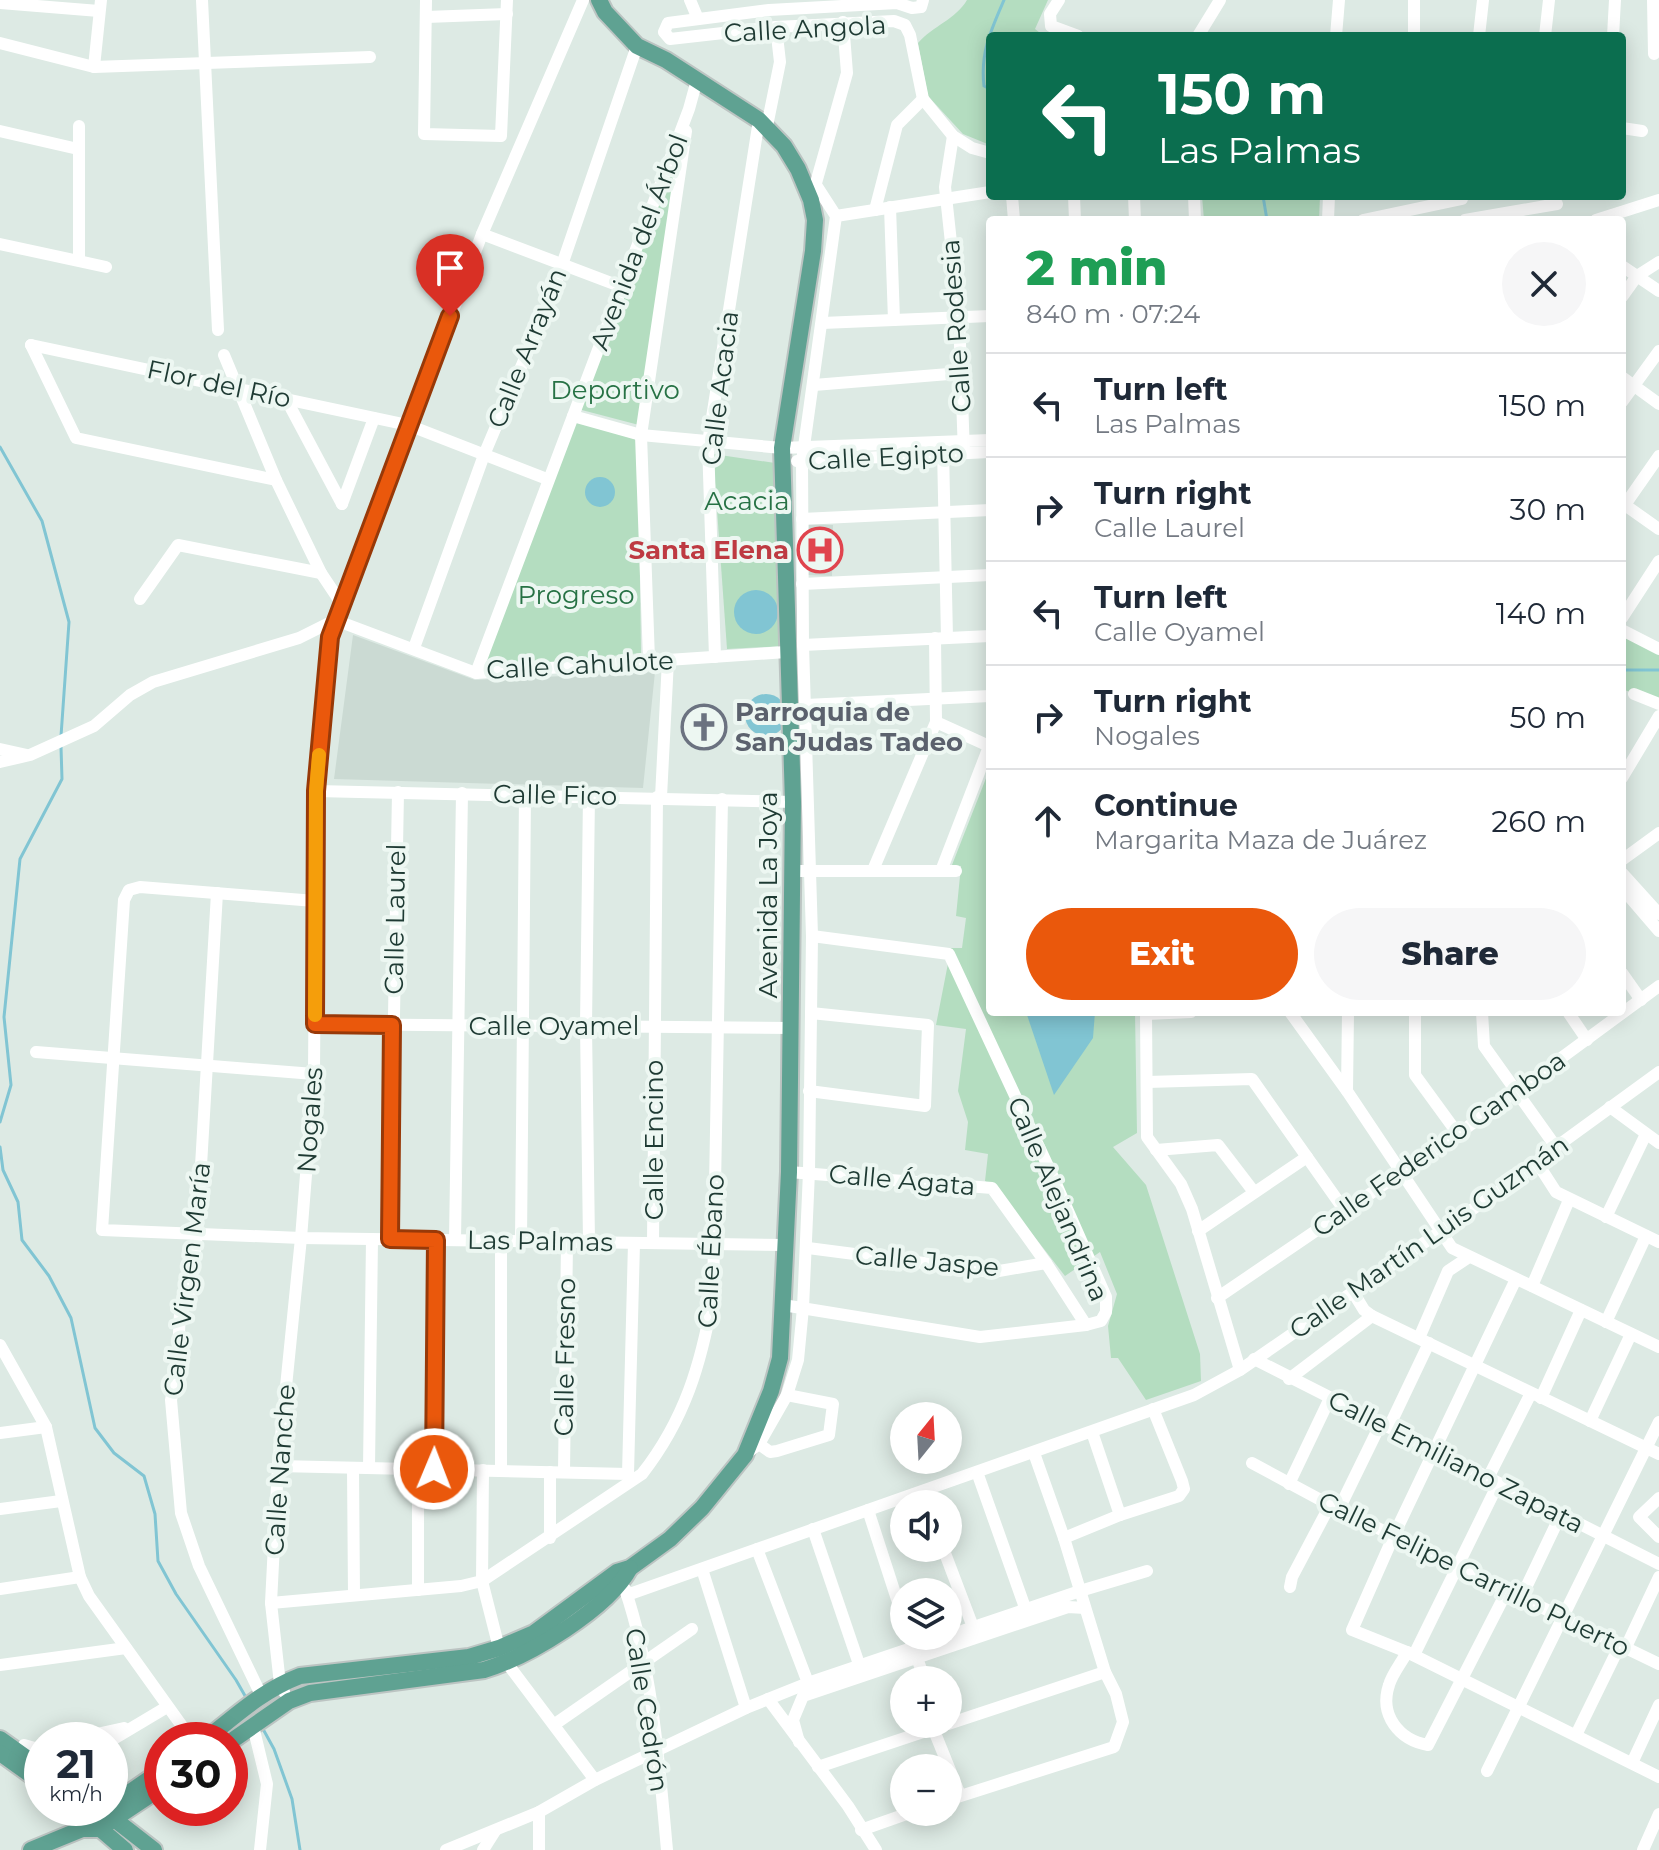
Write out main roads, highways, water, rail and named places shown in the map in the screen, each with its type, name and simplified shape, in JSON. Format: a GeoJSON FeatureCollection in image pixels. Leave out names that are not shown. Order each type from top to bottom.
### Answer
{"type":"FeatureCollection","features":[{"type":"Feature","properties":{"kind":"main road","name":"Avenida La Joya"},"geometry":{"type":"LineString","coordinates":[[248,1729],[289,1701],[310,1693],[484,1670],[503,1656],[565,1631],[702,1508],[745,1455],[777,1369],[789,1172],[793,871],[782,455],[813,251],[814,192],[784,146],[763,123],[666,60],[637,46],[605,12],[599,0]]}},
{"type":"Feature","properties":{"kind":"main road","name":"Avenida La Joya"},"geometry":{"type":"LineString","coordinates":[[227,1722],[253,1701],[300,1676],[503,1656]]}},
{"type":"Feature","properties":{"kind":"main road"},"geometry":{"type":"LineString","coordinates":[[0,1739],[24,1756]]}},
{"type":"Feature","properties":{"kind":"main road"},"geometry":{"type":"LineString","coordinates":[[0,1753],[24,1770]]}},
{"type":"Feature","properties":{"kind":"main road"},"geometry":{"type":"LineString","coordinates":[[128,1796],[144,1784]]}},
{"type":"Feature","properties":{"kind":"main road"},"geometry":{"type":"LineString","coordinates":[[31,1850],[61,1844],[87,1826]]}},
{"type":"Feature","properties":{"kind":"main road"},"geometry":{"type":"LineString","coordinates":[[108,1826],[125,1850]]}},
{"type":"Feature","properties":{"kind":"main road"},"geometry":{"type":"LineString","coordinates":[[117,1826],[154,1850]]}},
{"type":"Feature","properties":{"kind":"water"},"geometry":{"type":"Polygon","coordinates":[[[600,477],[610,482],[615,492],[610,502],[600,507],[590,502],[585,492],[590,482],[600,477]]]}},
{"type":"Feature","properties":{"kind":"water"},"geometry":{"type":"Polygon","coordinates":[[[756,590],[771,597],[778,612],[771,627],[756,634],[741,627],[734,612],[741,597],[756,590]]]}},
{"type":"Feature","properties":{"kind":"water"},"geometry":{"type":"Polygon","coordinates":[[[766,694],[781,700],[787,715],[781,730],[766,736],[751,730],[745,715],[751,700],[766,694]]]}},
{"type":"Feature","properties":{"kind":"water"},"geometry":{"type":"Polygon","coordinates":[[[1027,1016],[1095,1016],[1093,1038],[1054,1095],[1027,1016]]]}},
{"type":"Feature","properties":{"kind":"waterway"},"geometry":{"type":"LineString","coordinates":[[991,32],[1004,0]]}},
{"type":"Feature","properties":{"kind":"waterway"},"geometry":{"type":"LineString","coordinates":[[986,49],[983,74],[986,87]]}},
{"type":"Feature","properties":{"kind":"waterway"},"geometry":{"type":"LineString","coordinates":[[1264,200],[1266,216]]}},
{"type":"Feature","properties":{"kind":"waterway"},"geometry":{"type":"LineString","coordinates":[[0,447],[42,521],[69,622],[61,736]]}},
{"type":"Feature","properties":{"kind":"waterway"},"geometry":{"type":"LineString","coordinates":[[1626,670],[1659,670]]}},
{"type":"Feature","properties":{"kind":"waterway"},"geometry":{"type":"LineString","coordinates":[[0,1122],[11,1085],[4,1017],[20,859],[62,779],[61,747]]}},
{"type":"Feature","properties":{"kind":"waterway"},"geometry":{"type":"LineString","coordinates":[[0,1147],[3,1170],[18,1202],[22,1240],[49,1276],[71,1318],[95,1428],[114,1453],[144,1476],[155,1514],[158,1561],[176,1594],[248,1701]]}},
{"type":"Feature","properties":{"kind":"waterway"},"geometry":{"type":"LineString","coordinates":[[263,1729],[274,1749],[292,1799],[300,1850]]}},
{"type":"Feature","properties":{"kind":"place","name":"Santa Elena"},"geometry":{"type":"Point","coordinates":[820,550]}},
{"type":"Feature","properties":{"kind":"place","name":"Parroquia de San Judas Tadeo"},"geometry":{"type":"Point","coordinates":[704,727]}},
{"type":"Feature","properties":{"kind":"park label","name":"Deportivo"},"geometry":{"type":"Point","coordinates":[615,390]}},
{"type":"Feature","properties":{"kind":"park label","name":"Acacia"},"geometry":{"type":"Point","coordinates":[747,501]}},
{"type":"Feature","properties":{"kind":"park label","name":"Progreso"},"geometry":{"type":"Point","coordinates":[576,595]}}]}
